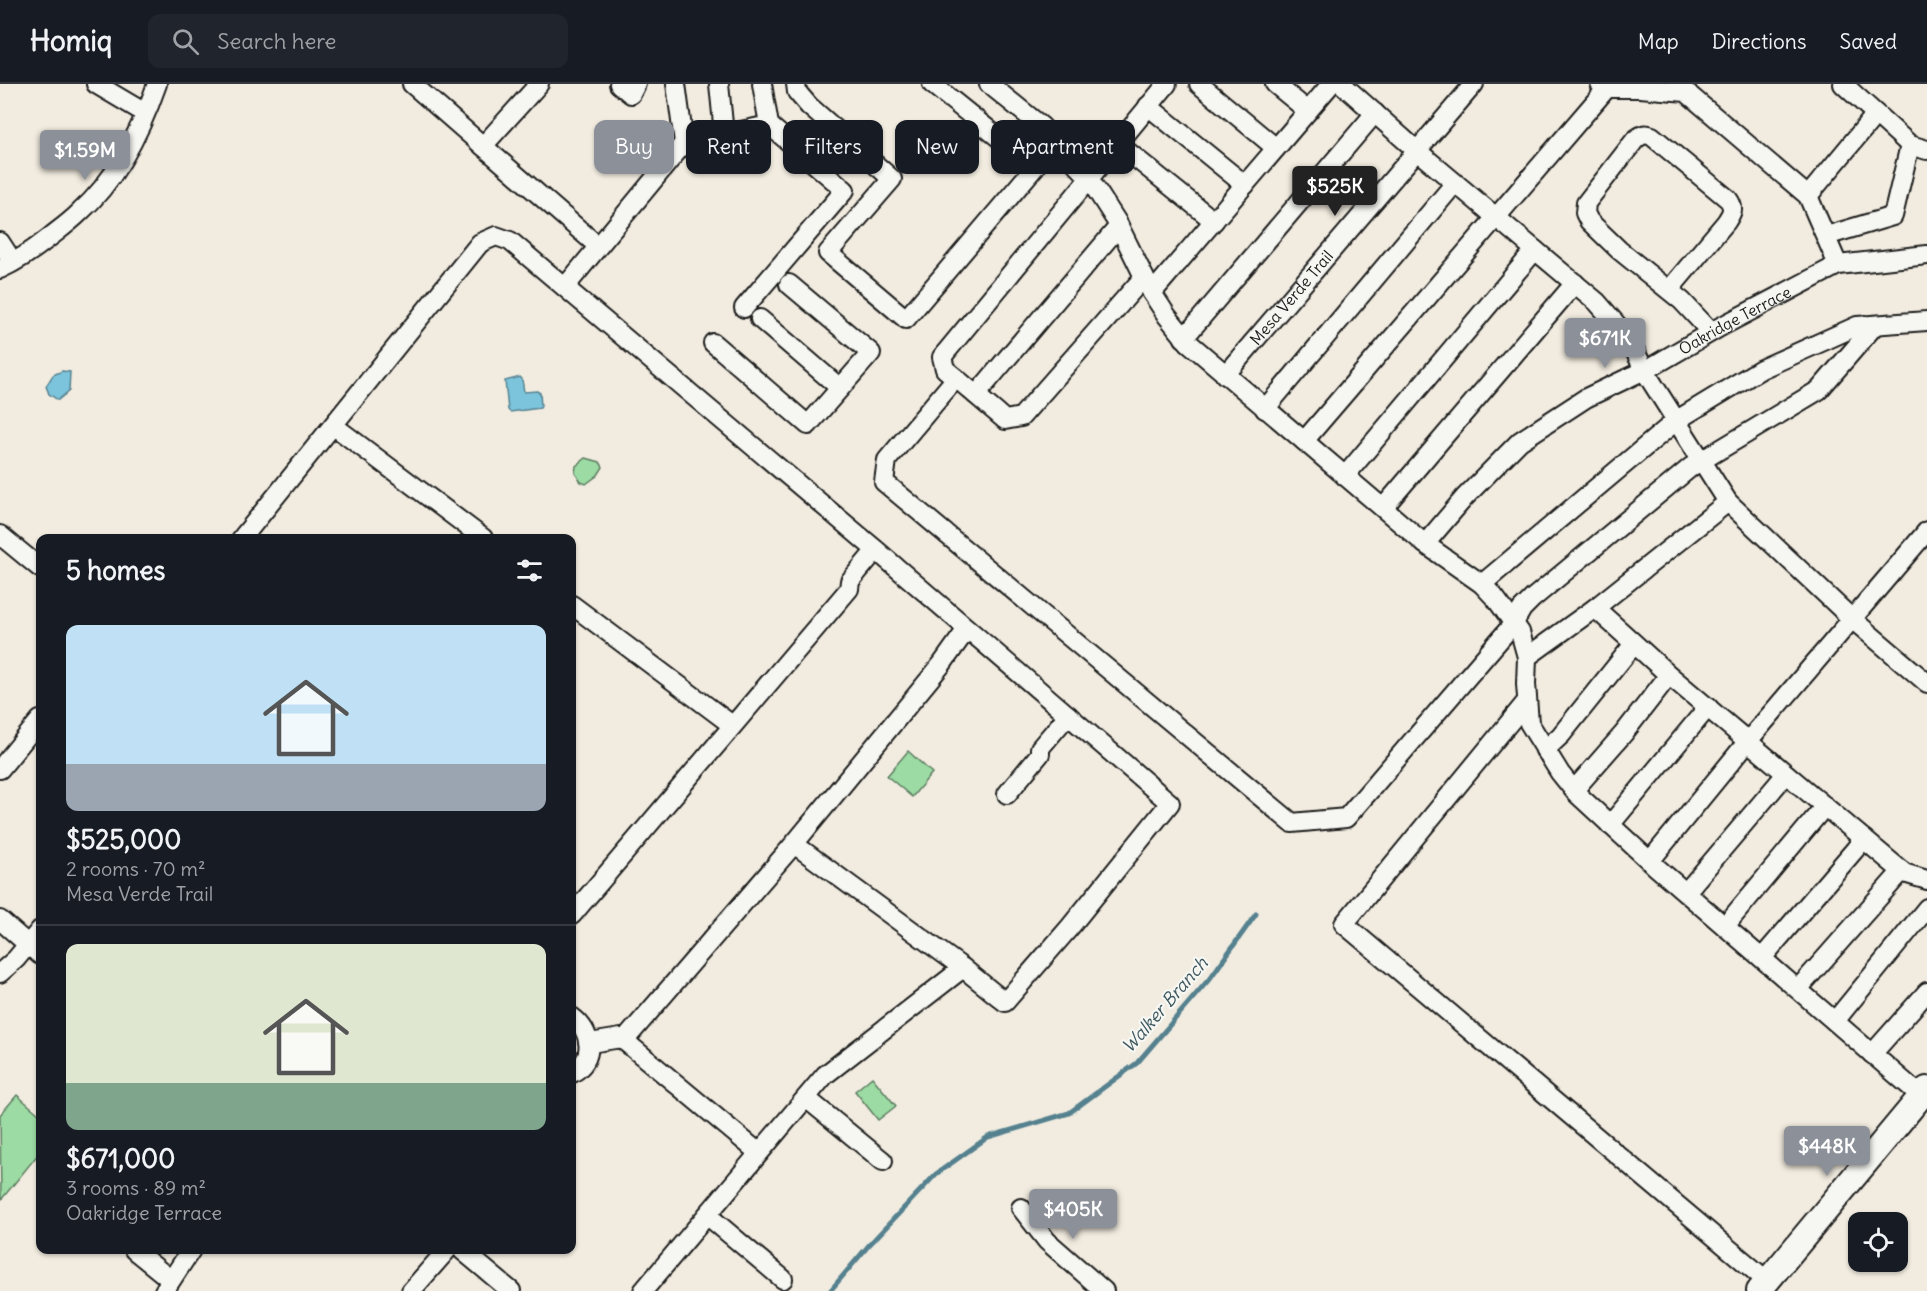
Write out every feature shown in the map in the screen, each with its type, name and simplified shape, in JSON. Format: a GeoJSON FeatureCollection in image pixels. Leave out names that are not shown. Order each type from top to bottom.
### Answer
{"type":"FeatureCollection","features":[{"type":"Feature","properties":{"kind":"main road"},"geometry":{"type":"LineString","coordinates":[[1763,1286],[1924,1093]]}},
{"type":"Feature","properties":{"kind":"street"},"geometry":{"type":"LineString","coordinates":[[96,84],[145,113]]}},
{"type":"Feature","properties":{"kind":"street"},"geometry":{"type":"LineString","coordinates":[[0,242],[7,266],[38,247],[81,213],[127,153],[157,84]]}},
{"type":"Feature","properties":{"kind":"street"},"geometry":{"type":"LineString","coordinates":[[412,84],[598,246]]}},
{"type":"Feature","properties":{"kind":"street"},"geometry":{"type":"LineString","coordinates":[[483,146],[539,84]]}},
{"type":"Feature","properties":{"kind":"street"},"geometry":{"type":"LineString","coordinates":[[619,84],[631,94],[636,84]]}},
{"type":"Feature","properties":{"kind":"street"},"geometry":{"type":"LineString","coordinates":[[565,287],[684,143],[676,84]]}},
{"type":"Feature","properties":{"kind":"street"},"geometry":{"type":"LineString","coordinates":[[719,84],[723,120]]}},
{"type":"Feature","properties":{"kind":"street"},"geometry":{"type":"LineString","coordinates":[[762,84],[768,120]]}},
{"type":"Feature","properties":{"kind":"street"},"geometry":{"type":"LineString","coordinates":[[796,84],[797,92],[809,106],[892,178],[828,254],[906,319],[1029,174]]}},
{"type":"Feature","properties":{"kind":"street"},"geometry":{"type":"LineString","coordinates":[[932,84],[991,132]]}},
{"type":"Feature","properties":{"kind":"street"},"geometry":{"type":"LineString","coordinates":[[989,84],[1034,120]]}},
{"type":"Feature","properties":{"kind":"street"},"geometry":{"type":"LineString","coordinates":[[1135,122],[1167,84]]}},
{"type":"Feature","properties":{"kind":"street"},"geometry":{"type":"LineString","coordinates":[[1199,84],[1276,148]]}},
{"type":"Feature","properties":{"kind":"street"},"geometry":{"type":"LineString","coordinates":[[1275,84],[1308,111]]}},
{"type":"Feature","properties":{"kind":"street"},"geometry":{"type":"LineString","coordinates":[[1091,174],[942,357],[945,369],[1005,420],[1021,417],[1148,285],[1214,221],[1331,84]]}},
{"type":"Feature","properties":{"kind":"street"},"geometry":{"type":"LineString","coordinates":[[1342,84],[1416,150],[1597,302],[1630,340],[1644,370],[1728,502],[1852,619],[1927,683]]}},
{"type":"Feature","properties":{"kind":"street","name":"Mesa Verde Trail"},"geometry":{"type":"LineString","coordinates":[[1225,375],[1474,84]]}},
{"type":"Feature","properties":{"kind":"street"},"geometry":{"type":"LineString","coordinates":[[1826,236],[1893,216],[1919,147],[1876,114],[1843,84]]}},
{"type":"Feature","properties":{"kind":"street"},"geometry":{"type":"LineString","coordinates":[[1304,441],[1496,217],[1604,86],[1690,88],[1808,196],[1838,265]]}},
{"type":"Feature","properties":{"kind":"street"},"geometry":{"type":"LineString","coordinates":[[1148,106],[1245,185]]}},
{"type":"Feature","properties":{"kind":"street"},"geometry":{"type":"LineString","coordinates":[[1184,338],[1375,113]]}},
{"type":"Feature","properties":{"kind":"street"},"geometry":{"type":"LineString","coordinates":[[1808,196],[1876,114]]}},
{"type":"Feature","properties":{"kind":"street"},"geometry":{"type":"LineString","coordinates":[[744,308],[845,190],[771,127]]}},
{"type":"Feature","properties":{"kind":"street"},"geometry":{"type":"LineString","coordinates":[[1669,290],[1726,222],[1732,214],[1733,205],[1652,136],[1646,134],[1635,140],[1593,194],[1586,204],[1585,213],[1589,221],[1619,249],[1682,301],[1711,332]]}},
{"type":"Feature","properties":{"kind":"street"},"geometry":{"type":"LineString","coordinates":[[1135,157],[1214,221]]}},
{"type":"Feature","properties":{"kind":"street"},"geometry":{"type":"LineString","coordinates":[[1084,174],[1119,226],[1148,285],[1184,338],[1425,544],[1482,584],[1496,599],[1520,632],[1527,657],[1529,723],[1574,790],[1650,861],[1798,990],[1872,1054],[1924,1093]]}},
{"type":"Feature","properties":{"kind":"street"},"geometry":{"type":"LineString","coordinates":[[1265,409],[1455,183]]}},
{"type":"Feature","properties":{"kind":"street"},"geometry":{"type":"LineString","coordinates":[[976,395],[1119,226]]}},
{"type":"Feature","properties":{"kind":"street"},"geometry":{"type":"LineString","coordinates":[[245,534],[480,243],[496,236],[510,241],[1170,802],[1070,927],[1005,1002],[963,968],[794,844]]}},
{"type":"Feature","properties":{"kind":"street"},"geometry":{"type":"LineString","coordinates":[[1346,476],[1535,250]]}},
{"type":"Feature","properties":{"kind":"street","name":"Oakridge Terrace"},"geometry":{"type":"LineString","coordinates":[[1425,544],[1465,497],[1520,441],[1586,398],[1644,370],[1838,265],[1927,255]]}},
{"type":"Feature","properties":{"kind":"street"},"geometry":{"type":"LineString","coordinates":[[713,343],[808,425],[871,353],[789,284]]}},
{"type":"Feature","properties":{"kind":"street"},"geometry":{"type":"LineString","coordinates":[[1383,508],[1575,284]]}},
{"type":"Feature","properties":{"kind":"street"},"geometry":{"type":"LineString","coordinates":[[760,319],[840,388]]}},
{"type":"Feature","properties":{"kind":"street"},"geometry":{"type":"LineString","coordinates":[[1482,584],[1677,420],[1761,369],[1857,326],[1927,321]]}},
{"type":"Feature","properties":{"kind":"street"},"geometry":{"type":"LineString","coordinates":[[956,378],[887,460],[884,482],[1292,823],[1346,818],[1533,598],[1701,459],[1819,390],[1875,324]]}},
{"type":"Feature","properties":{"kind":"street"},"geometry":{"type":"LineString","coordinates":[[334,426],[478,534]]}},
{"type":"Feature","properties":{"kind":"street"},"geometry":{"type":"LineString","coordinates":[[1527,657],[1595,608],[1728,502]]}},
{"type":"Feature","properties":{"kind":"street"},"geometry":{"type":"LineString","coordinates":[[1650,861],[1748,741],[1927,531]]}},
{"type":"Feature","properties":{"kind":"street"},"geometry":{"type":"LineString","coordinates":[[0,535],[36,565]]}},
{"type":"Feature","properties":{"kind":"street"},"geometry":{"type":"LineString","coordinates":[[576,910],[849,589],[850,581],[876,550]]}},
{"type":"Feature","properties":{"kind":"street"},"geometry":{"type":"LineString","coordinates":[[576,608],[732,725]]}},
{"type":"Feature","properties":{"kind":"street"},"geometry":{"type":"LineString","coordinates":[[1595,608],[1669,675],[1902,871],[1927,880]]}},
{"type":"Feature","properties":{"kind":"street"},"geometry":{"type":"LineString","coordinates":[[624,1041],[794,844],[942,664],[967,629]]}},
{"type":"Feature","properties":{"kind":"street"},"geometry":{"type":"LineString","coordinates":[[1545,750],[1561,735],[1634,644]]}},
{"type":"Feature","properties":{"kind":"street"},"geometry":{"type":"LineString","coordinates":[[1574,790],[1624,733],[1669,675]]}},
{"type":"Feature","properties":{"kind":"street"},"geometry":{"type":"LineString","coordinates":[[1527,701],[1344,924],[1763,1286]]}},
{"type":"Feature","properties":{"kind":"street"},"geometry":{"type":"LineString","coordinates":[[1610,825],[1708,707]]}},
{"type":"Feature","properties":{"kind":"street"},"geometry":{"type":"LineString","coordinates":[[1007,794],[1040,754],[1040,748],[1068,715]]}},
{"type":"Feature","properties":{"kind":"street"},"geometry":{"type":"LineString","coordinates":[[0,769],[36,725]]}},
{"type":"Feature","properties":{"kind":"street"},"geometry":{"type":"LineString","coordinates":[[1686,892],[1786,774]]}},
{"type":"Feature","properties":{"kind":"street"},"geometry":{"type":"LineString","coordinates":[[1725,926],[1826,807]]}},
{"type":"Feature","properties":{"kind":"street"},"geometry":{"type":"LineString","coordinates":[[1762,958],[1864,839]]}},
{"type":"Feature","properties":{"kind":"street"},"geometry":{"type":"LineString","coordinates":[[1798,990],[1902,871]]}},
{"type":"Feature","properties":{"kind":"street"},"geometry":{"type":"LineString","coordinates":[[1835,1022],[1927,908]]}},
{"type":"Feature","properties":{"kind":"street"},"geometry":{"type":"LineString","coordinates":[[0,920],[34,949],[16,959],[0,973]]}},
{"type":"Feature","properties":{"kind":"street"},"geometry":{"type":"LineString","coordinates":[[643,1291],[825,1076],[963,968]]}},
{"type":"Feature","properties":{"kind":"street"},"geometry":{"type":"LineString","coordinates":[[1872,1054],[1927,992]]}},
{"type":"Feature","properties":{"kind":"street"},"geometry":{"type":"LineString","coordinates":[[576,1020],[582,1024],[590,1043],[587,1057],[576,1071]]}},
{"type":"Feature","properties":{"kind":"street"},"geometry":{"type":"LineString","coordinates":[[590,1043],[621,1038],[759,1153]]}},
{"type":"Feature","properties":{"kind":"street"},"geometry":{"type":"LineString","coordinates":[[806,1098],[884,1161]]}},
{"type":"Feature","properties":{"kind":"street"},"geometry":{"type":"LineString","coordinates":[[1021,1208],[1047,1241],[1104,1291]]}},
{"type":"Feature","properties":{"kind":"street"},"geometry":{"type":"LineString","coordinates":[[707,1215],[783,1279]]}},
{"type":"Feature","properties":{"kind":"street"},"geometry":{"type":"LineString","coordinates":[[138,1254],[167,1286],[188,1254]]}},
{"type":"Feature","properties":{"kind":"street"},"geometry":{"type":"LineString","coordinates":[[411,1291],[443,1254]]}},
{"type":"Feature","properties":{"kind":"street"},"geometry":{"type":"LineString","coordinates":[[467,1254],[511,1291]]}},
{"type":"Feature","properties":{"kind":"green space"},"geometry":{"type":"Polygon","coordinates":[[[586,458],[600,462],[603,467],[598,475],[586,484],[581,482],[575,473],[576,466],[586,458]]]}},
{"type":"Feature","properties":{"kind":"green space"},"geometry":{"type":"Polygon","coordinates":[[[908,751],[932,773],[912,797],[887,776],[908,751]]]}},
{"type":"Feature","properties":{"kind":"green space"},"geometry":{"type":"Polygon","coordinates":[[[872,1077],[896,1106],[878,1120],[855,1091],[872,1077]]]}},
{"type":"Feature","properties":{"kind":"green space"},"geometry":{"type":"Polygon","coordinates":[[[17,1095],[36,1112],[36,1157],[1,1200],[0,1115],[17,1095]]]}},
{"type":"Feature","properties":{"kind":"water"},"geometry":{"type":"Polygon","coordinates":[[[62,371],[70,372],[69,391],[58,400],[49,394],[46,386],[53,375],[62,371]]]}},
{"type":"Feature","properties":{"kind":"water"},"geometry":{"type":"Polygon","coordinates":[[[520,377],[524,392],[537,391],[540,393],[540,408],[510,412],[508,410],[505,381],[520,377]]]}},
{"type":"Feature","properties":{"kind":"waterway","name":"Walker Branch"},"geometry":{"type":"LineString","coordinates":[[830,1291],[869,1245],[936,1174],[988,1137],[1069,1113],[1137,1063],[1211,977],[1256,914]]}}]}
